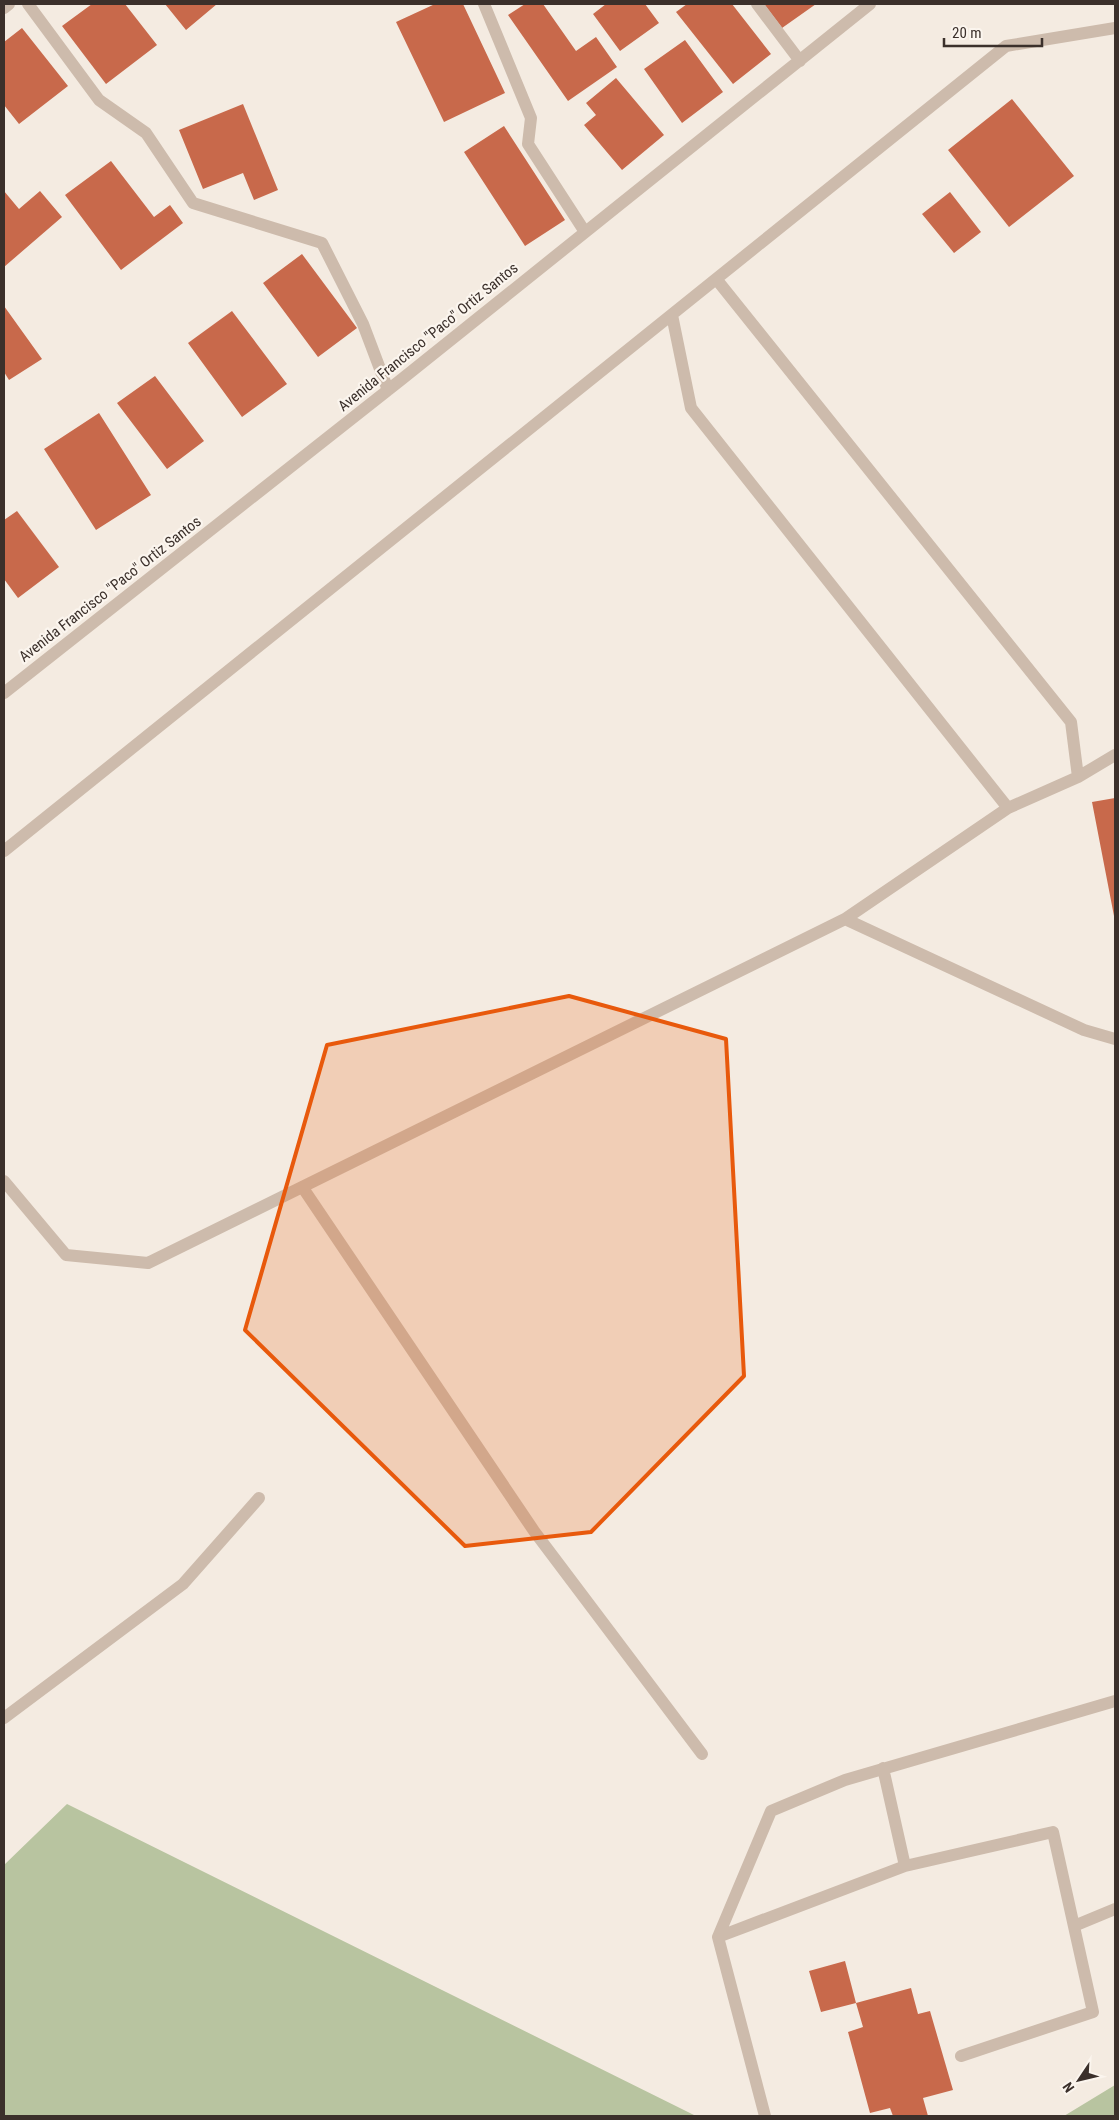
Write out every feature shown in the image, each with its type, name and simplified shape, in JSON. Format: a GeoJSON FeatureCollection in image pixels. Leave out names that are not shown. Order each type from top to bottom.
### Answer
{"type":"FeatureCollection","features":[{"type":"Feature","properties":{"kind":"street"},"geometry":{"type":"LineString","coordinates":[[4,8],[9,4]]}},
{"type":"Feature","properties":{"kind":"street"},"geometry":{"type":"LineString","coordinates":[[28,4],[99,100],[146,133],[193,203],[322,243],[362,324],[388,390]]}},
{"type":"Feature","properties":{"kind":"street"},"geometry":{"type":"LineString","coordinates":[[484,4],[531,118],[528,144],[585,232]]}},
{"type":"Feature","properties":{"kind":"street"},"geometry":{"type":"LineString","coordinates":[[757,4],[800,61]]}},
{"type":"Feature","properties":{"kind":"street","name":"Avenida Francisco \"Paco\" Ortiz Santos"},"geometry":{"type":"LineString","coordinates":[[4,694],[388,390],[870,4]]}},
{"type":"Feature","properties":{"kind":"street"},"geometry":{"type":"LineString","coordinates":[[4,851],[1006,46],[1115,28]]}},
{"type":"Feature","properties":{"kind":"street"},"geometry":{"type":"LineString","coordinates":[[717,280],[1071,722],[1078,777]]}},
{"type":"Feature","properties":{"kind":"street"},"geometry":{"type":"LineString","coordinates":[[672,315],[691,408],[1008,808]]}},
{"type":"Feature","properties":{"kind":"street"},"geometry":{"type":"LineString","coordinates":[[4,1181],[66,1255],[148,1263],[845,919],[1008,808],[1078,777],[1115,755]]}},
{"type":"Feature","properties":{"kind":"street"},"geometry":{"type":"LineString","coordinates":[[845,919],[1084,1030],[1115,1039]]}},
{"type":"Feature","properties":{"kind":"street"},"geometry":{"type":"LineString","coordinates":[[303,1188],[534,1531],[702,1754]]}},
{"type":"Feature","properties":{"kind":"street"},"geometry":{"type":"LineString","coordinates":[[4,1718],[183,1584],[259,1498]]}},
{"type":"Feature","properties":{"kind":"street"},"geometry":{"type":"LineString","coordinates":[[765,2116],[718,1937],[771,1812],[845,1780],[1115,1701]]}},
{"type":"Feature","properties":{"kind":"street"},"geometry":{"type":"LineString","coordinates":[[883,1768],[905,1866]]}},
{"type":"Feature","properties":{"kind":"street"},"geometry":{"type":"LineString","coordinates":[[718,1937],[905,1866],[1053,1832],[1093,2012],[962,2056]]}},
{"type":"Feature","properties":{"kind":"street"},"geometry":{"type":"LineString","coordinates":[[1074,1926],[1115,1909]]}},
{"type":"Feature","properties":{"kind":"highlighted area"},"geometry":{"type":"Polygon","coordinates":[[[569,996],[726,1039],[744,1376],[591,1532],[465,1546],[245,1330],[327,1045],[569,996]]]}},
{"type":"Feature","properties":{"kind":"green space"},"geometry":{"type":"Polygon","coordinates":[[[67,1804],[696,2116],[4,2116],[4,1865],[67,1804]]]}},
{"type":"Feature","properties":{"kind":"green space"},"geometry":{"type":"Polygon","coordinates":[[[1115,2085],[1115,2116],[1064,2116],[1115,2085]]]}},
{"type":"Feature","properties":{"kind":"building"},"geometry":{"type":"Polygon","coordinates":[[[92,4],[125,4],[157,45],[106,84],[62,26],[92,4]]]}},
{"type":"Feature","properties":{"kind":"building"},"geometry":{"type":"Polygon","coordinates":[[[165,4],[217,4],[186,30],[165,4]]]}},
{"type":"Feature","properties":{"kind":"building"},"geometry":{"type":"Polygon","coordinates":[[[435,4],[463,4],[505,93],[444,122],[396,22],[435,4]]]}},
{"type":"Feature","properties":{"kind":"building"},"geometry":{"type":"Polygon","coordinates":[[[525,4],[543,4],[576,51],[596,37],[617,67],[568,101],[508,15],[525,4]]]}},
{"type":"Feature","properties":{"kind":"building"},"geometry":{"type":"Polygon","coordinates":[[[606,4],[645,4],[659,23],[620,51],[593,14],[606,4]]]}},
{"type":"Feature","properties":{"kind":"building"},"geometry":{"type":"Polygon","coordinates":[[[687,4],[732,4],[771,54],[733,84],[676,12],[687,4]]]}},
{"type":"Feature","properties":{"kind":"building"},"geometry":{"type":"Polygon","coordinates":[[[764,4],[816,4],[782,28],[764,4]]]}},
{"type":"Feature","properties":{"kind":"building"},"geometry":{"type":"Polygon","coordinates":[[[22,28],[68,86],[19,124],[4,105],[4,42],[22,28]]]}},
{"type":"Feature","properties":{"kind":"building"},"geometry":{"type":"Polygon","coordinates":[[[685,40],[723,92],[682,123],[644,69],[685,40]]]}},
{"type":"Feature","properties":{"kind":"building"},"geometry":{"type":"Polygon","coordinates":[[[616,78],[664,135],[622,170],[584,125],[596,115],[586,103],[616,78]]]}},
{"type":"Feature","properties":{"kind":"building"},"geometry":{"type":"Polygon","coordinates":[[[1012,99],[1074,176],[1009,227],[948,150],[1012,99]]]}},
{"type":"Feature","properties":{"kind":"building"},"geometry":{"type":"Polygon","coordinates":[[[243,104],[278,190],[254,200],[243,173],[203,189],[179,130],[243,104]]]}},
{"type":"Feature","properties":{"kind":"building"},"geometry":{"type":"Polygon","coordinates":[[[504,126],[565,220],[525,246],[464,152],[504,126]]]}},
{"type":"Feature","properties":{"kind":"building"},"geometry":{"type":"Polygon","coordinates":[[[111,161],[154,217],[170,205],[183,223],[121,270],[65,195],[111,161]]]}},
{"type":"Feature","properties":{"kind":"building"},"geometry":{"type":"Polygon","coordinates":[[[4,191],[19,209],[40,191],[62,217],[4,267],[4,191]]]}},
{"type":"Feature","properties":{"kind":"building"},"geometry":{"type":"Polygon","coordinates":[[[950,192],[981,232],[954,253],[922,214],[950,192]]]}},
{"type":"Feature","properties":{"kind":"building"},"geometry":{"type":"Polygon","coordinates":[[[302,254],[357,328],[318,357],[263,283],[302,254]]]}},
{"type":"Feature","properties":{"kind":"building"},"geometry":{"type":"Polygon","coordinates":[[[4,306],[42,359],[9,380],[4,372],[4,306]]]}},
{"type":"Feature","properties":{"kind":"building"},"geometry":{"type":"Polygon","coordinates":[[[232,311],[287,384],[242,417],[188,343],[232,311]]]}},
{"type":"Feature","properties":{"kind":"building"},"geometry":{"type":"Polygon","coordinates":[[[155,376],[204,441],[167,469],[117,403],[155,376]]]}},
{"type":"Feature","properties":{"kind":"building"},"geometry":{"type":"Polygon","coordinates":[[[99,413],[151,495],[96,530],[44,449],[99,413]]]}},
{"type":"Feature","properties":{"kind":"building"},"geometry":{"type":"Polygon","coordinates":[[[17,511],[59,567],[18,598],[4,579],[4,520],[17,511]]]}},
{"type":"Feature","properties":{"kind":"building"},"geometry":{"type":"Polygon","coordinates":[[[1115,798],[1115,916],[1114,916],[1092,802],[1115,798]]]}},
{"type":"Feature","properties":{"kind":"building"},"geometry":{"type":"Polygon","coordinates":[[[845,1961],[856,2003],[821,2012],[809,1971],[845,1961]]]}},
{"type":"Feature","properties":{"kind":"building"},"geometry":{"type":"Polygon","coordinates":[[[911,1988],[918,2014],[930,2011],[953,2090],[923,2098],[928,2116],[893,2116],[890,2108],[870,2113],[848,2032],[863,2027],[856,2003],[911,1988]]]}}]}
